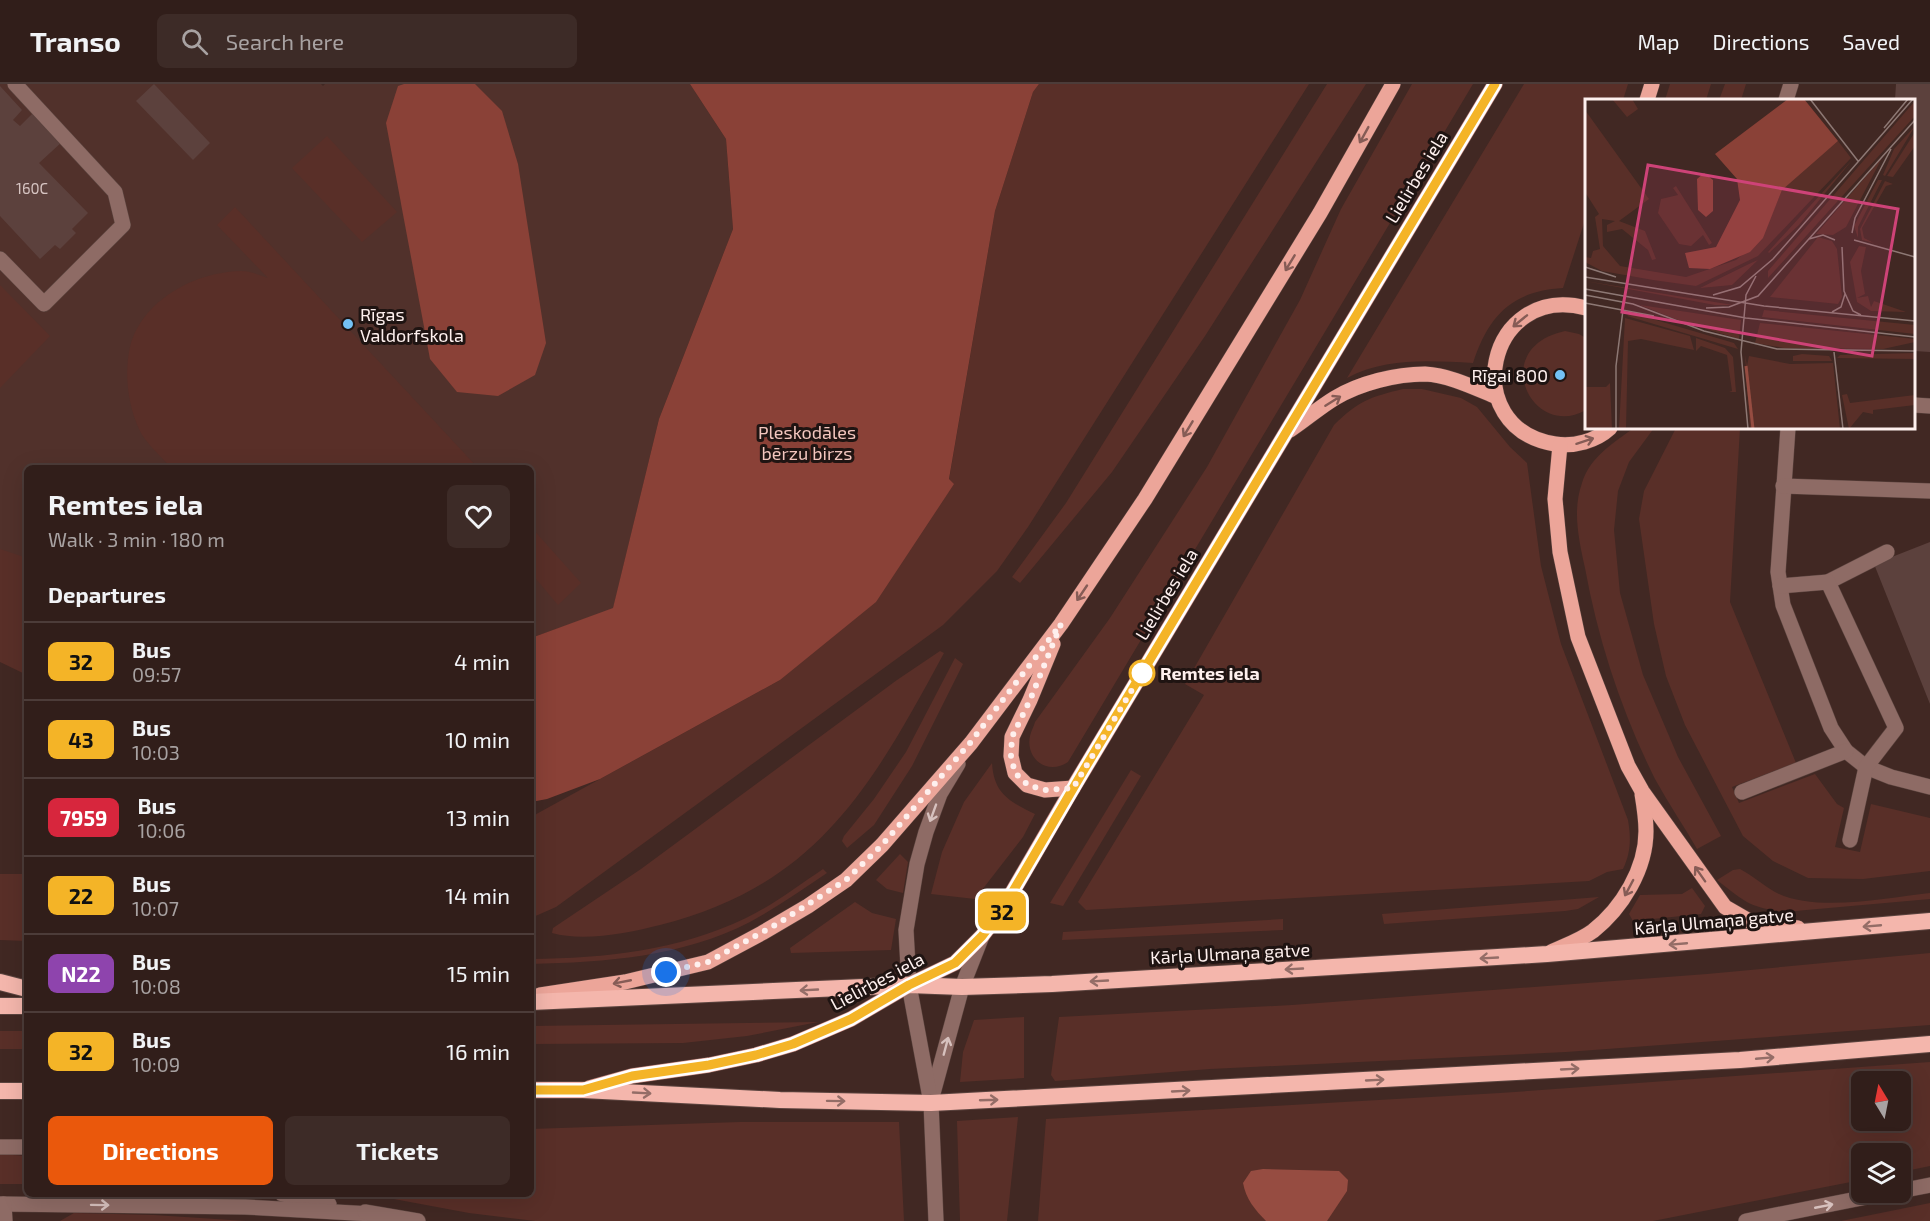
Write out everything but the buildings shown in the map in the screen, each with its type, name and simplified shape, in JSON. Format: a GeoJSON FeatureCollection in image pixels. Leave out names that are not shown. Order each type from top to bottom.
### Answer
{"type":"FeatureCollection","features":[{"type":"Feature","properties":{"kind":"highway","name":"Kārļa Ulmaņa gatve"},"geometry":{"type":"LineString","coordinates":[[534,1002],[909,985],[962,987],[1064,983],[1547,954],[1930,921]]}},
{"type":"Feature","properties":{"kind":"highway"},"geometry":{"type":"LineString","coordinates":[[0,982],[24,988]]}},
{"type":"Feature","properties":{"kind":"highway"},"geometry":{"type":"LineString","coordinates":[[0,1006],[24,1006]]}},
{"type":"Feature","properties":{"kind":"highway"},"geometry":{"type":"LineString","coordinates":[[534,1090],[583,1090],[780,1100],[931,1102],[1740,1060],[1930,1044]]}},
{"type":"Feature","properties":{"kind":"highway"},"geometry":{"type":"LineString","coordinates":[[0,1091],[24,1091]]}},
{"type":"Feature","properties":{"kind":"main road"},"geometry":{"type":"LineString","coordinates":[[534,997],[625,982],[708,962],[762,933],[846,880],[882,845],[970,743],[1061,624],[1145,500],[1320,213],[1393,84]]}},
{"type":"Feature","properties":{"kind":"main road","name":"Lielirbes iela"},"geometry":{"type":"LineString","coordinates":[[583,1090],[632,1076],[709,1065],[793,1044],[851,1019],[909,985],[955,963],[982,936],[1002,910],[1495,84]]}},
{"type":"Feature","properties":{"kind":"main road"},"geometry":{"type":"LineString","coordinates":[[1647,99],[1652,84]]}},
{"type":"Feature","properties":{"kind":"main road"},"geometry":{"type":"LineString","coordinates":[[1585,308],[1557,305],[1539,309],[1523,317],[1500,344],[1494,361],[1493,379],[1497,397],[1504,412],[1514,425],[1543,442],[1560,445],[1577,444],[1593,439],[1608,429]]}},
{"type":"Feature","properties":{"kind":"main road"},"geometry":{"type":"LineString","coordinates":[[1285,434],[1337,397],[1369,384],[1398,376],[1427,374],[1455,381],[1497,397]]}},
{"type":"Feature","properties":{"kind":"main road"},"geometry":{"type":"LineString","coordinates":[[1560,445],[1555,499],[1560,552],[1578,637],[1628,766],[1642,791],[1725,907],[1751,922],[1821,931]]}},
{"type":"Feature","properties":{"kind":"main road"},"geometry":{"type":"LineString","coordinates":[[1061,624],[1012,737],[1011,756],[1015,773],[1028,785],[1045,790],[1073,788]]}},
{"type":"Feature","properties":{"kind":"main road"},"geometry":{"type":"LineString","coordinates":[[1547,954],[1592,932],[1614,910],[1626,893],[1642,860],[1646,831],[1642,791]]}},
{"type":"Feature","properties":{"kind":"street"},"geometry":{"type":"LineString","coordinates":[[0,259],[44,304],[123,225],[115,192],[15,84]]}},
{"type":"Feature","properties":{"kind":"street"},"geometry":{"type":"LineString","coordinates":[[1786,99],[1791,84]]}},
{"type":"Feature","properties":{"kind":"street"},"geometry":{"type":"LineString","coordinates":[[1915,405],[1930,406]]}},
{"type":"Feature","properties":{"kind":"street"},"geometry":{"type":"LineString","coordinates":[[1788,429],[1778,572],[1780,586],[1783,605],[1831,728],[1846,751],[1866,767],[1891,777],[1930,787]]}},
{"type":"Feature","properties":{"kind":"street"},"geometry":{"type":"LineString","coordinates":[[1784,486],[1930,491]]}},
{"type":"Feature","properties":{"kind":"street"},"geometry":{"type":"LineString","coordinates":[[1780,586],[1828,582],[1887,552]]}},
{"type":"Feature","properties":{"kind":"street"},"geometry":{"type":"LineString","coordinates":[[1828,582],[1896,728],[1866,767],[1850,840]]}},
{"type":"Feature","properties":{"kind":"street"},"geometry":{"type":"LineString","coordinates":[[936,1221],[931,1102],[909,985],[906,930],[918,864],[940,794],[970,743]]}},
{"type":"Feature","properties":{"kind":"street"},"geometry":{"type":"LineString","coordinates":[[1742,792],[1846,751]]}},
{"type":"Feature","properties":{"kind":"street"},"geometry":{"type":"LineString","coordinates":[[931,1102],[962,987],[982,936]]}},
{"type":"Feature","properties":{"kind":"street"},"geometry":{"type":"LineString","coordinates":[[0,1147],[24,1147]]}},
{"type":"Feature","properties":{"kind":"street"},"geometry":{"type":"LineString","coordinates":[[1911,1189],[1930,1185]]}},
{"type":"Feature","properties":{"kind":"street"},"geometry":{"type":"LineString","coordinates":[[296,1197],[372,1214],[418,1221]]}},
{"type":"Feature","properties":{"kind":"street"},"geometry":{"type":"LineString","coordinates":[[1746,1221],[1851,1200]]}},
{"type":"Feature","properties":{"kind":"street"},"geometry":{"type":"LineString","coordinates":[[5,1221],[2,1204],[245,1207],[372,1214]]}},
{"type":"Feature","properties":{"kind":"shaded area","name":"Rīgas Valdorfskola"},"geometry":{"type":"Polygon","coordinates":[[[0,84],[321,84],[323,86],[325,84],[690,84],[726,139],[733,229],[659,419],[613,609],[534,637],[534,465],[24,465],[24,569],[0,567],[0,84]]]}},
{"type":"Feature","properties":{"kind":"shaded area"},"geometry":{"type":"Polygon","coordinates":[[[1039,84],[1309,84],[1028,527],[997,571],[943,625],[556,907],[534,917],[534,815],[780,680],[949,480],[995,211],[1033,92],[1039,84]]]}},
{"type":"Feature","properties":{"kind":"shaded area"},"geometry":{"type":"Polygon","coordinates":[[[1327,84],[1366,84],[1205,336],[1112,472],[1020,583],[1012,577],[1066,503],[1327,84]]]}},
{"type":"Feature","properties":{"kind":"shaded area"},"geometry":{"type":"Polygon","coordinates":[[[1412,84],[1473,84],[1068,762],[1053,767],[1040,763],[1031,752],[1029,744],[1035,722],[1110,618],[1207,467],[1300,300],[1341,209],[1412,84]]]}},
{"type":"Feature","properties":{"kind":"shaded area"},"geometry":{"type":"Polygon","coordinates":[[[1524,84],[1628,84],[1623,99],[1585,99],[1585,220],[1563,288],[1529,295],[1504,309],[1486,332],[1473,363],[1425,361],[1393,363],[1362,371],[1347,378],[1524,84]]]}},
{"type":"Feature","properties":{"kind":"shaded area"},"geometry":{"type":"Polygon","coordinates":[[[1670,84],[1711,84],[1706,99],[1665,99],[1670,84]]]}},
{"type":"Feature","properties":{"kind":"shaded area"},"geometry":{"type":"Polygon","coordinates":[[[1725,84],[1746,84],[1741,99],[1719,99],[1725,84]]]}},
{"type":"Feature","properties":{"kind":"shaded area"},"geometry":{"type":"Polygon","coordinates":[[[327,136],[397,212],[362,242],[292,168],[327,136]]]}},
{"type":"Feature","properties":{"kind":"shaded area"},"geometry":{"type":"Polygon","coordinates":[[[235,207],[475,465],[168,465],[145,439],[135,420],[127,378],[130,347],[136,330],[146,315],[158,303],[189,283],[206,277],[241,271],[268,278],[217,225],[235,207]]]}},
{"type":"Feature","properties":{"kind":"shaded area"},"geometry":{"type":"Polygon","coordinates":[[[0,285],[50,336],[0,388],[0,285]]]}},
{"type":"Feature","properties":{"kind":"shaded area"},"geometry":{"type":"Polygon","coordinates":[[[1565,331],[1585,337],[1585,410],[1566,416],[1549,413],[1535,403],[1526,389],[1523,372],[1528,355],[1541,341],[1565,331]]]}},
{"type":"Feature","properties":{"kind":"shaded area"},"geometry":{"type":"Polygon","coordinates":[[[1403,389],[1422,389],[1461,398],[1477,407],[1510,447],[1527,463],[1541,566],[1561,644],[1628,820],[1630,845],[1623,869],[1607,872],[1589,881],[1086,910],[1078,902],[1204,695],[1185,684],[1334,425],[1350,410],[1365,401],[1403,389]]]}},
{"type":"Feature","properties":{"kind":"shaded area"},"geometry":{"type":"Polygon","coordinates":[[[1633,429],[1653,429],[1629,462],[1618,491],[1614,530],[1620,593],[1643,675],[1678,757],[1721,836],[1697,849],[1655,779],[1632,728],[1612,676],[1590,595],[1579,536],[1577,504],[1582,483],[1596,458],[1633,429]]]}},
{"type":"Feature","properties":{"kind":"shaded area"},"geometry":{"type":"Polygon","coordinates":[[[1675,429],[1740,429],[1730,602],[1796,763],[1732,787],[1739,803],[1815,774],[1837,804],[1844,808],[1835,847],[1860,852],[1871,804],[1930,818],[1930,871],[1863,879],[1808,878],[1773,861],[1743,836],[1685,725],[1666,676],[1654,624],[1639,519],[1644,491],[1675,429]]]}},
{"type":"Feature","properties":{"kind":"shaded area"},"geometry":{"type":"Polygon","coordinates":[[[534,530],[581,583],[558,605],[534,577],[534,530]]]}},
{"type":"Feature","properties":{"kind":"shaded area"},"geometry":{"type":"Polygon","coordinates":[[[0,549],[24,557],[24,674],[0,662],[0,549]]]}},
{"type":"Feature","properties":{"kind":"shaded area"},"geometry":{"type":"Polygon","coordinates":[[[940,651],[944,653],[918,701],[864,787],[834,824],[800,857],[760,885],[714,908],[660,925],[592,937],[552,933],[553,928],[641,869],[897,680],[940,651]]]}},
{"type":"Feature","properties":{"kind":"shaded area"},"geometry":{"type":"Polygon","coordinates":[[[955,658],[963,664],[912,766],[874,825],[847,848],[842,841],[844,836],[874,799],[906,752],[955,658]]]}},
{"type":"Feature","properties":{"kind":"shaded area"},"geometry":{"type":"Polygon","coordinates":[[[992,763],[996,782],[1005,795],[1035,814],[1023,837],[975,899],[931,894],[942,852],[964,802],[992,763]]]}},
{"type":"Feature","properties":{"kind":"shaded area"},"geometry":{"type":"Polygon","coordinates":[[[1131,770],[1141,776],[1063,906],[1050,903],[1131,770]]]}},
{"type":"Feature","properties":{"kind":"shaded area"},"geometry":{"type":"Polygon","coordinates":[[[900,854],[908,862],[903,893],[887,889],[876,880],[900,854]]]}},
{"type":"Feature","properties":{"kind":"shaded area"},"geometry":{"type":"Polygon","coordinates":[[[823,869],[827,873],[750,922],[698,943],[615,959],[534,964],[534,959],[587,957],[641,951],[694,938],[746,918],[823,869]]]}},
{"type":"Feature","properties":{"kind":"shaded area"},"geometry":{"type":"Polygon","coordinates":[[[1740,869],[1775,892],[1810,902],[1851,902],[1930,893],[1930,899],[1784,912],[1762,908],[1747,902],[1717,880],[1733,870],[1740,869]]]}},
{"type":"Feature","properties":{"kind":"shaded area"},"geometry":{"type":"Polygon","coordinates":[[[0,874],[24,874],[24,941],[0,940],[0,874]]]}},
{"type":"Feature","properties":{"kind":"shaded area"},"geometry":{"type":"Polygon","coordinates":[[[1692,888],[1705,906],[1701,914],[1633,921],[1629,914],[1640,895],[1682,894],[1692,888]]]}},
{"type":"Feature","properties":{"kind":"shaded area"},"geometry":{"type":"Polygon","coordinates":[[[1599,897],[1578,909],[1565,911],[1384,924],[1382,914],[1599,897]]]}},
{"type":"Feature","properties":{"kind":"shaded area"},"geometry":{"type":"Polygon","coordinates":[[[855,902],[872,913],[896,919],[891,950],[791,953],[790,948],[855,902]]]}},
{"type":"Feature","properties":{"kind":"shaded area"},"geometry":{"type":"Polygon","coordinates":[[[1283,919],[1283,930],[1062,940],[1063,932],[1283,919]]]}},
{"type":"Feature","properties":{"kind":"shaded area"},"geometry":{"type":"Polygon","coordinates":[[[1930,953],[1930,1025],[1566,1052],[1210,1069],[1055,1081],[1051,1075],[1059,1017],[1292,1005],[1707,974],[1930,953]]]}},
{"type":"Feature","properties":{"kind":"shaded area"},"geometry":{"type":"Polygon","coordinates":[[[1024,1017],[1024,1078],[960,1082],[963,1052],[974,1020],[1024,1017]]]}},
{"type":"Feature","properties":{"kind":"shaded area"},"geometry":{"type":"Polygon","coordinates":[[[818,1022],[747,1036],[683,1043],[534,1044],[534,1026],[818,1022]]]}},
{"type":"Feature","properties":{"kind":"shaded area"},"geometry":{"type":"Polygon","coordinates":[[[0,1031],[24,1031],[24,1049],[0,1049],[0,1031]]]}},
{"type":"Feature","properties":{"kind":"shaded area"},"geometry":{"type":"Polygon","coordinates":[[[1930,1062],[1930,1166],[1911,1170],[1911,1143],[1851,1143],[1851,1182],[1653,1221],[1038,1221],[1046,1119],[1500,1093],[1930,1062]]]}},
{"type":"Feature","properties":{"kind":"shaded area"},"geometry":{"type":"Polygon","coordinates":[[[1018,1117],[1007,1221],[960,1221],[957,1121],[1018,1117]]]}},
{"type":"Feature","properties":{"kind":"shaded area"},"geometry":{"type":"Polygon","coordinates":[[[740,1122],[899,1122],[904,1221],[535,1221],[469,1213],[383,1197],[534,1197],[534,1129],[740,1122]]]}},
{"type":"Feature","properties":{"kind":"shaded area"},"geometry":{"type":"Polygon","coordinates":[[[0,1154],[24,1156],[24,1184],[0,1184],[0,1154]]]}},
{"type":"Feature","properties":{"kind":"shaded area"},"geometry":{"type":"Polygon","coordinates":[[[1263,1169],[1339,1171],[1348,1180],[1347,1191],[1327,1221],[1266,1221],[1252,1204],[1243,1183],[1251,1171],[1263,1169]]]}},
{"type":"Feature","properties":{"kind":"shaded area"},"geometry":{"type":"Polygon","coordinates":[[[1930,1203],[1930,1221],[1841,1221],[1930,1203]]]}},
{"type":"Feature","properties":{"kind":"shaded area"},"geometry":{"type":"Polygon","coordinates":[[[74,1213],[154,1215],[246,1221],[60,1221],[74,1213]]]}},
{"type":"Feature","properties":{"kind":"green space"},"geometry":{"type":"Polygon","coordinates":[[[404,84],[475,84],[502,111],[518,164],[546,343],[535,375],[498,396],[457,392],[430,359],[386,123],[398,86],[404,84]]]}},
{"type":"Feature","properties":{"kind":"green space","name":"Pleskodāles bērzu birzs"},"geometry":{"type":"Polygon","coordinates":[[[690,84],[1039,84],[1033,92],[995,211],[949,479],[954,484],[876,602],[780,680],[600,779],[547,799],[534,801],[534,637],[613,608],[659,419],[733,229],[726,139],[690,84]]]}},
{"type":"Feature","properties":{"kind":"bus line","name":"32"},"geometry":{"type":"LineString","coordinates":[[534,1090],[583,1090],[632,1076],[709,1065],[793,1044],[851,1019],[909,985],[955,963],[982,936],[1002,910],[1495,84]]}},
{"type":"Feature","properties":{"kind":"place","name":"Rīgas Valdorfskola"},"geometry":{"type":"Point","coordinates":[348,324]}},
{"type":"Feature","properties":{"kind":"place","name":"Rīgai 800"},"geometry":{"type":"Point","coordinates":[1560,375]}},
{"type":"Feature","properties":{"kind":"place","name":"Remtes iela"},"geometry":{"type":"Point","coordinates":[1142,673]}},
{"type":"Feature","properties":{"kind":"route"},"geometry":{"type":"LineString","coordinates":[[666,972],[708,962],[808,906],[846,880],[882,845],[970,743],[1061,624],[1012,737],[1011,756],[1015,773],[1028,785],[1045,790],[1073,788],[1144,670],[1142,673]]}}]}
